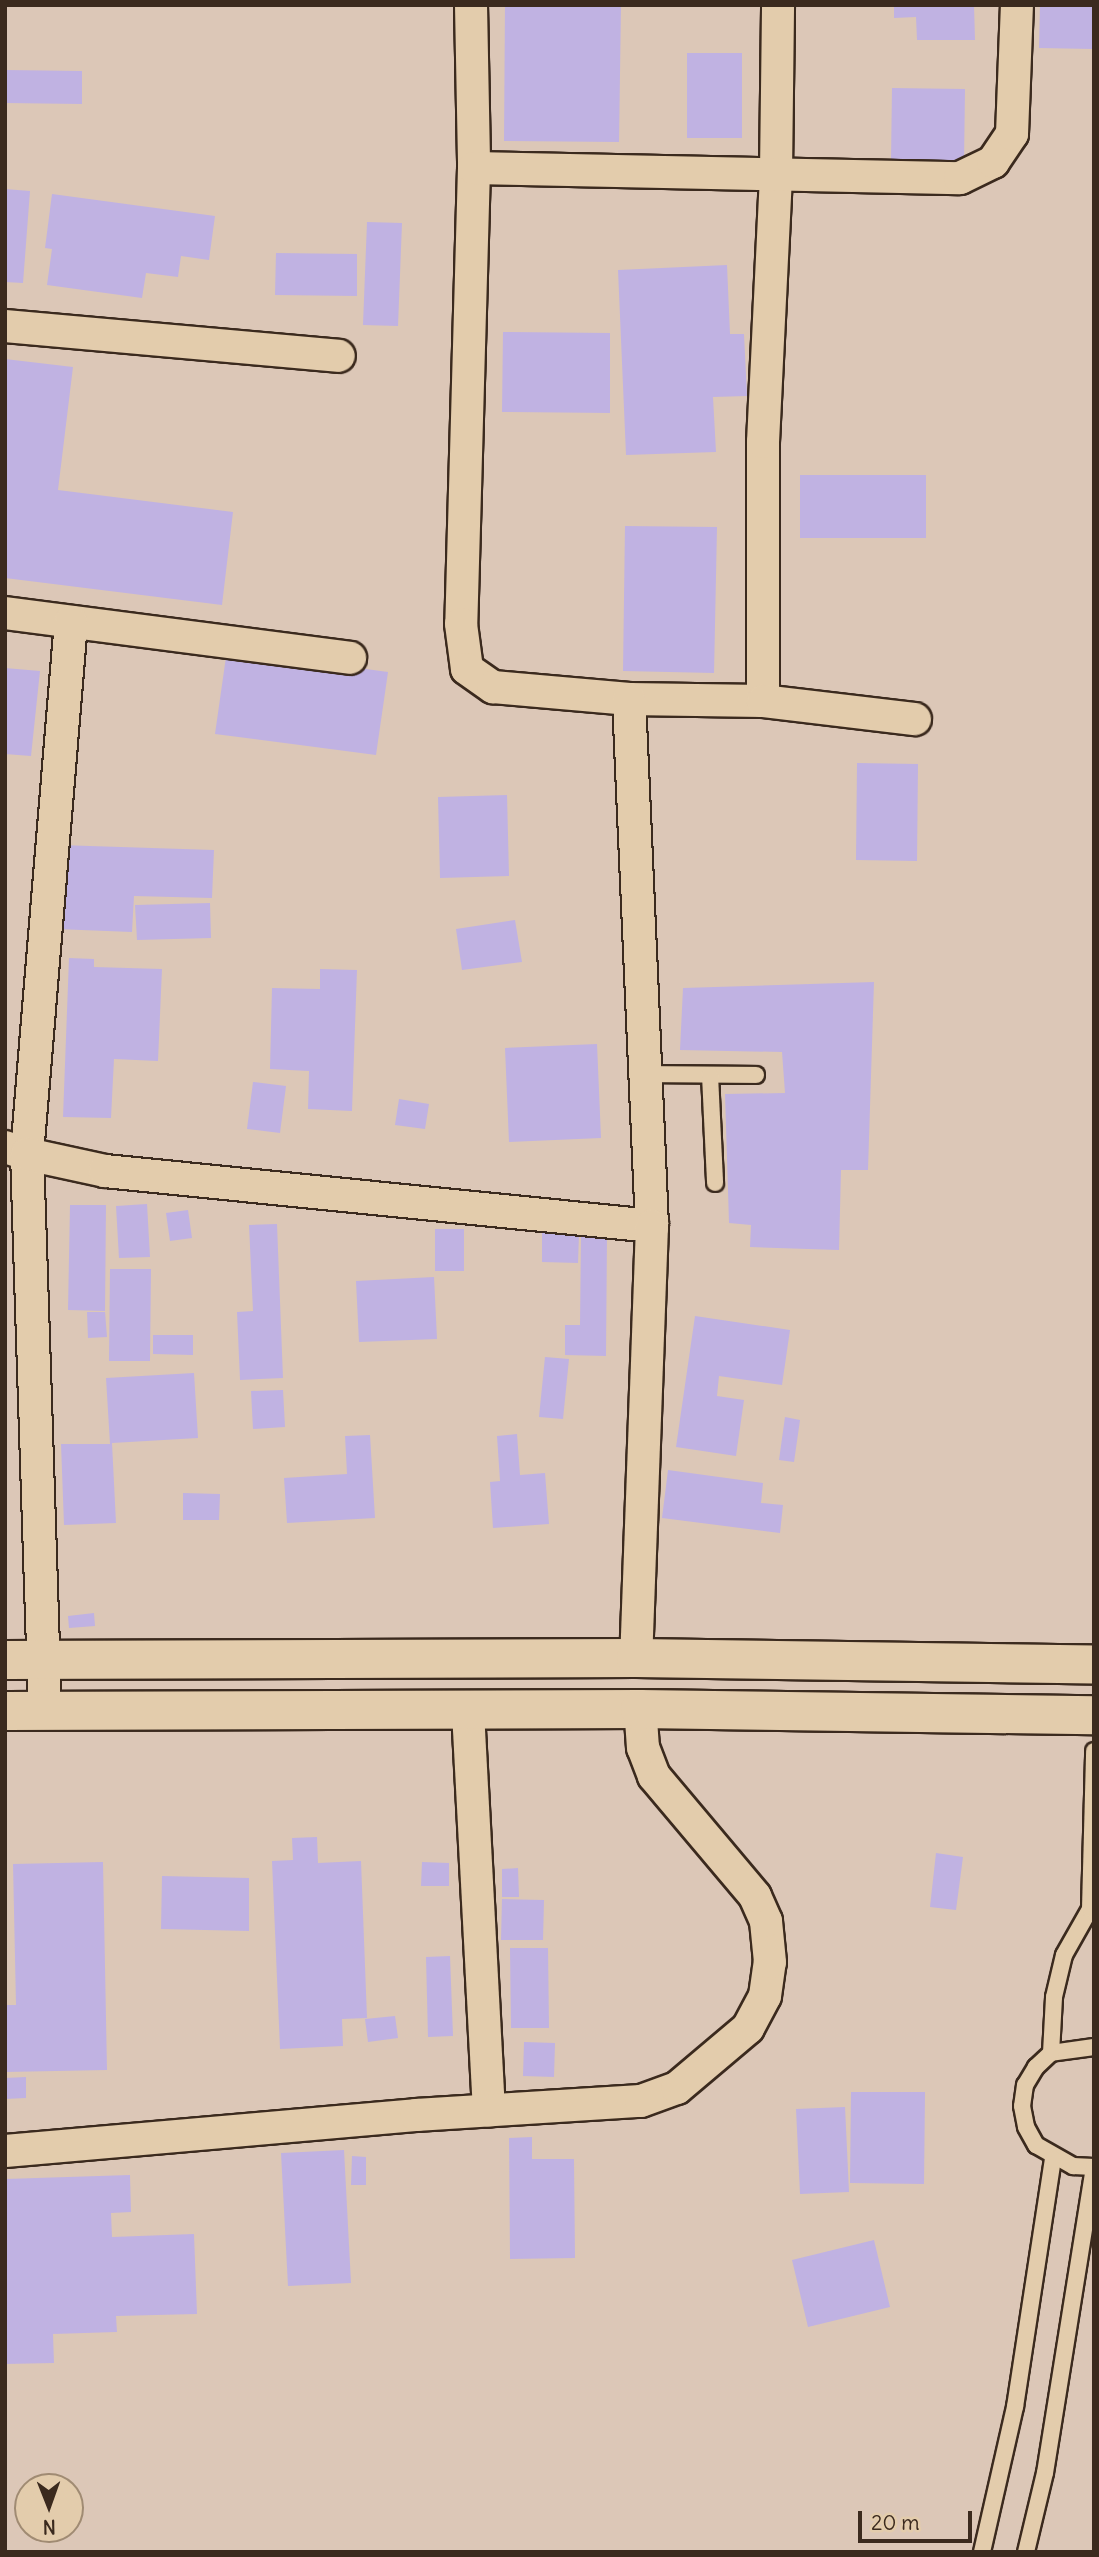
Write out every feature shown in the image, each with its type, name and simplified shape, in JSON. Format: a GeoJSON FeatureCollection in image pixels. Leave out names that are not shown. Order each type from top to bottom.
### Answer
{"type":"FeatureCollection","features":[{"type":"Feature","properties":{"kind":"street"},"geometry":{"type":"LineString","coordinates":[[471,5],[474,168],[461,624],[467,669],[493,687],[629,699],[763,701],[915,719]]}},
{"type":"Feature","properties":{"kind":"street"},"geometry":{"type":"LineString","coordinates":[[763,701],[763,442],[776,173],[778,5]]}},
{"type":"Feature","properties":{"kind":"street"},"geometry":{"type":"LineString","coordinates":[[474,168],[960,177],[993,162],[1012,134],[1017,5]]}},
{"type":"Feature","properties":{"kind":"street"},"geometry":{"type":"LineString","coordinates":[[5,326],[339,356]]}},
{"type":"Feature","properties":{"kind":"street"},"geometry":{"type":"LineString","coordinates":[[5,613],[349,658]]}},
{"type":"Feature","properties":{"kind":"street"},"geometry":{"type":"LineString","coordinates":[[44,1710],[44,1659],[16,1150],[71,622]]}},
{"type":"Feature","properties":{"kind":"street"},"geometry":{"type":"LineString","coordinates":[[629,699],[652,1226],[636,1658]]}},
{"type":"Feature","properties":{"kind":"street"},"geometry":{"type":"LineString","coordinates":[[16,1150],[105,1171],[652,1226]]}},
{"type":"Feature","properties":{"kind":"street"},"geometry":{"type":"LineString","coordinates":[[5,1660],[636,1658],[1094,1664]]}},
{"type":"Feature","properties":{"kind":"street"},"geometry":{"type":"LineString","coordinates":[[5,1711],[640,1709],[1094,1715]]}},
{"type":"Feature","properties":{"kind":"street"},"geometry":{"type":"LineString","coordinates":[[5,2151],[489,2110],[641,2101],[677,2088],[748,2028],[765,1996],[770,1962],[766,1921],[755,1896],[654,1776],[643,1748],[640,1709]]}},
{"type":"Feature","properties":{"kind":"street"},"geometry":{"type":"LineString","coordinates":[[468,1710],[489,2110]]}},
{"type":"Feature","properties":{"kind":"lane"},"geometry":{"type":"LineString","coordinates":[[646,1074],[756,1075]]}},
{"type":"Feature","properties":{"kind":"lane"},"geometry":{"type":"LineString","coordinates":[[710,1075],[715,1183]]}},
{"type":"Feature","properties":{"kind":"lane"},"geometry":{"type":"LineString","coordinates":[[1051,2053],[1054,1997],[1064,1955],[1092,1912],[1094,1751]]}},
{"type":"Feature","properties":{"kind":"lane"},"geometry":{"type":"LineString","coordinates":[[1026,2552],[1045,2473],[1094,2167],[1073,2166],[1052,2158],[1036,2145],[1026,2127],[1022,2106],[1025,2085],[1036,2067],[1051,2053],[1094,2047]]}},
{"type":"Feature","properties":{"kind":"lane"},"geometry":{"type":"LineString","coordinates":[[982,2552],[1015,2406],[1052,2158]]}},
{"type":"Feature","properties":{"kind":"building"},"geometry":{"type":"Polygon","coordinates":[[[505,5],[621,5],[619,142],[504,141],[505,5]]]}},
{"type":"Feature","properties":{"kind":"building"},"geometry":{"type":"Polygon","coordinates":[[[894,5],[974,5],[975,40],[917,40],[916,17],[894,18],[894,5]]]}},
{"type":"Feature","properties":{"kind":"building"},"geometry":{"type":"Polygon","coordinates":[[[1040,5],[1094,5],[1093,49],[1039,48],[1040,5]]]}},
{"type":"Feature","properties":{"kind":"building"},"geometry":{"type":"Polygon","coordinates":[[[687,53],[742,53],[742,138],[687,138],[687,53]]]}},
{"type":"Feature","properties":{"kind":"building"},"geometry":{"type":"Polygon","coordinates":[[[5,70],[82,71],[82,104],[5,103],[5,70]]]}},
{"type":"Feature","properties":{"kind":"building"},"geometry":{"type":"Polygon","coordinates":[[[892,88],[965,89],[964,162],[891,161],[892,88]]]}},
{"type":"Feature","properties":{"kind":"building"},"geometry":{"type":"Polygon","coordinates":[[[5,189],[30,191],[23,283],[5,282],[5,189]]]}},
{"type":"Feature","properties":{"kind":"building"},"geometry":{"type":"Polygon","coordinates":[[[52,194],[215,216],[209,260],[181,256],[178,277],[146,273],[142,298],[47,285],[52,249],[45,248],[52,194]]]}},
{"type":"Feature","properties":{"kind":"building"},"geometry":{"type":"Polygon","coordinates":[[[367,222],[402,223],[398,326],[363,325],[367,222]]]}},
{"type":"Feature","properties":{"kind":"building"},"geometry":{"type":"Polygon","coordinates":[[[276,253],[357,254],[357,296],[275,295],[276,253]]]}},
{"type":"Feature","properties":{"kind":"building"},"geometry":{"type":"Polygon","coordinates":[[[727,265],[730,334],[744,334],[747,396],[713,397],[716,452],[626,455],[618,270],[727,265]]]}},
{"type":"Feature","properties":{"kind":"building"},"geometry":{"type":"Polygon","coordinates":[[[503,332],[610,333],[610,413],[502,412],[503,332]]]}},
{"type":"Feature","properties":{"kind":"building"},"geometry":{"type":"Polygon","coordinates":[[[5,359],[73,367],[58,490],[233,512],[222,605],[5,578],[5,359]]]}},
{"type":"Feature","properties":{"kind":"building"},"geometry":{"type":"Polygon","coordinates":[[[800,475],[926,475],[926,538],[800,538],[800,475]]]}},
{"type":"Feature","properties":{"kind":"building"},"geometry":{"type":"Polygon","coordinates":[[[625,526],[717,527],[714,673],[623,671],[625,526]]]}},
{"type":"Feature","properties":{"kind":"building"},"geometry":{"type":"Polygon","coordinates":[[[227,650],[388,672],[376,755],[215,734],[227,650]]]}},
{"type":"Feature","properties":{"kind":"building"},"geometry":{"type":"Polygon","coordinates":[[[5,668],[40,671],[31,756],[5,754],[5,668]]]}},
{"type":"Feature","properties":{"kind":"building"},"geometry":{"type":"Polygon","coordinates":[[[857,763],[918,764],[917,861],[856,860],[857,763]]]}},
{"type":"Feature","properties":{"kind":"building"},"geometry":{"type":"Polygon","coordinates":[[[507,795],[509,876],[440,878],[438,797],[507,795]]]}},
{"type":"Feature","properties":{"kind":"building"},"geometry":{"type":"Polygon","coordinates":[[[59,845],[214,850],[212,898],[134,896],[132,932],[56,929],[59,845]]]}},
{"type":"Feature","properties":{"kind":"building"},"geometry":{"type":"Polygon","coordinates":[[[210,903],[211,938],[137,940],[135,905],[210,903]]]}},
{"type":"Feature","properties":{"kind":"building"},"geometry":{"type":"Polygon","coordinates":[[[515,920],[522,962],[462,970],[456,929],[515,920]]]}},
{"type":"Feature","properties":{"kind":"building"},"geometry":{"type":"Polygon","coordinates":[[[69,958],[94,959],[94,967],[162,969],[158,1061],[114,1059],[111,1118],[63,1117],[69,958]]]}},
{"type":"Feature","properties":{"kind":"building"},"geometry":{"type":"Polygon","coordinates":[[[320,969],[357,970],[352,1111],[308,1109],[309,1071],[270,1069],[272,988],[320,989],[320,969]]]}},
{"type":"Feature","properties":{"kind":"building"},"geometry":{"type":"Polygon","coordinates":[[[874,982],[868,1170],[841,1170],[839,1250],[750,1247],[751,1225],[729,1223],[725,1094],[785,1093],[782,1052],[680,1050],[683,988],[874,982]]]}},
{"type":"Feature","properties":{"kind":"building"},"geometry":{"type":"Polygon","coordinates":[[[597,1044],[601,1138],[509,1142],[505,1048],[597,1044]]]}},
{"type":"Feature","properties":{"kind":"building"},"geometry":{"type":"Polygon","coordinates":[[[253,1082],[286,1086],[280,1133],[247,1129],[253,1082]]]}},
{"type":"Feature","properties":{"kind":"building"},"geometry":{"type":"Polygon","coordinates":[[[399,1099],[429,1104],[425,1129],[395,1125],[399,1099]]]}},
{"type":"Feature","properties":{"kind":"building"},"geometry":{"type":"Polygon","coordinates":[[[147,1204],[150,1257],[119,1258],[116,1206],[147,1204]]]}},
{"type":"Feature","properties":{"kind":"building"},"geometry":{"type":"Polygon","coordinates":[[[70,1205],[106,1205],[105,1311],[68,1310],[70,1205]]]}},
{"type":"Feature","properties":{"kind":"building"},"geometry":{"type":"Polygon","coordinates":[[[188,1210],[192,1238],[170,1241],[166,1213],[188,1210]]]}},
{"type":"Feature","properties":{"kind":"building"},"geometry":{"type":"Polygon","coordinates":[[[277,1224],[283,1378],[240,1380],[237,1312],[253,1311],[249,1225],[277,1224]]]}},
{"type":"Feature","properties":{"kind":"building"},"geometry":{"type":"Polygon","coordinates":[[[435,1229],[464,1229],[464,1271],[435,1271],[435,1229]]]}},
{"type":"Feature","properties":{"kind":"building"},"geometry":{"type":"Polygon","coordinates":[[[542,1233],[579,1234],[578,1263],[542,1262],[542,1233]]]}},
{"type":"Feature","properties":{"kind":"building"},"geometry":{"type":"Polygon","coordinates":[[[581,1236],[607,1236],[606,1356],[565,1355],[565,1325],[580,1325],[581,1236]]]}},
{"type":"Feature","properties":{"kind":"building"},"geometry":{"type":"Polygon","coordinates":[[[110,1269],[151,1269],[150,1361],[109,1361],[110,1269]]]}},
{"type":"Feature","properties":{"kind":"building"},"geometry":{"type":"Polygon","coordinates":[[[434,1277],[437,1339],[359,1342],[356,1281],[434,1277]]]}},
{"type":"Feature","properties":{"kind":"building"},"geometry":{"type":"Polygon","coordinates":[[[87,1312],[105,1312],[107,1337],[88,1338],[87,1312]]]}},
{"type":"Feature","properties":{"kind":"building"},"geometry":{"type":"Polygon","coordinates":[[[695,1316],[790,1330],[782,1385],[719,1376],[717,1396],[744,1400],[736,1456],[676,1447],[695,1316]]]}},
{"type":"Feature","properties":{"kind":"building"},"geometry":{"type":"Polygon","coordinates":[[[153,1335],[193,1335],[193,1355],[153,1354],[153,1335]]]}},
{"type":"Feature","properties":{"kind":"building"},"geometry":{"type":"Polygon","coordinates":[[[545,1357],[569,1359],[563,1419],[539,1417],[545,1357]]]}},
{"type":"Feature","properties":{"kind":"building"},"geometry":{"type":"Polygon","coordinates":[[[194,1373],[198,1438],[112,1443],[116,1523],[64,1525],[61,1444],[110,1444],[106,1378],[194,1373]]]}},
{"type":"Feature","properties":{"kind":"building"},"geometry":{"type":"Polygon","coordinates":[[[283,1390],[285,1427],[253,1429],[251,1391],[283,1390]]]}},
{"type":"Feature","properties":{"kind":"building"},"geometry":{"type":"Polygon","coordinates":[[[785,1417],[800,1420],[794,1462],[779,1460],[785,1417]]]}},
{"type":"Feature","properties":{"kind":"building"},"geometry":{"type":"Polygon","coordinates":[[[517,1434],[520,1475],[545,1473],[549,1524],[493,1528],[490,1482],[500,1481],[497,1436],[517,1434]]]}},
{"type":"Feature","properties":{"kind":"building"},"geometry":{"type":"Polygon","coordinates":[[[370,1435],[375,1518],[287,1523],[284,1478],[347,1474],[345,1436],[370,1435]]]}},
{"type":"Feature","properties":{"kind":"building"},"geometry":{"type":"Polygon","coordinates":[[[668,1470],[763,1483],[761,1503],[783,1505],[780,1533],[662,1518],[668,1470]]]}},
{"type":"Feature","properties":{"kind":"building"},"geometry":{"type":"Polygon","coordinates":[[[183,1493],[220,1494],[219,1520],[183,1520],[183,1493]]]}},
{"type":"Feature","properties":{"kind":"building"},"geometry":{"type":"Polygon","coordinates":[[[94,1613],[95,1626],[69,1628],[68,1616],[94,1613]]]}},
{"type":"Feature","properties":{"kind":"building"},"geometry":{"type":"Polygon","coordinates":[[[317,1837],[318,1863],[361,1861],[367,2018],[342,2019],[343,2046],[280,2049],[272,1861],[293,1860],[292,1838],[317,1837]]]}},
{"type":"Feature","properties":{"kind":"building"},"geometry":{"type":"Polygon","coordinates":[[[936,1853],[963,1857],[956,1910],[930,1907],[936,1853]]]}},
{"type":"Feature","properties":{"kind":"building"},"geometry":{"type":"Polygon","coordinates":[[[103,1862],[107,2070],[5,2072],[5,2005],[16,2005],[13,1864],[103,1862]]]}},
{"type":"Feature","properties":{"kind":"building"},"geometry":{"type":"Polygon","coordinates":[[[422,1862],[449,1863],[449,1886],[421,1886],[422,1862]]]}},
{"type":"Feature","properties":{"kind":"building"},"geometry":{"type":"Polygon","coordinates":[[[518,1868],[519,1897],[502,1897],[502,1869],[518,1868]]]}},
{"type":"Feature","properties":{"kind":"building"},"geometry":{"type":"Polygon","coordinates":[[[162,1876],[249,1878],[249,1931],[161,1929],[162,1876]]]}},
{"type":"Feature","properties":{"kind":"building"},"geometry":{"type":"Polygon","coordinates":[[[502,1899],[544,1900],[543,1940],[501,1940],[502,1899]]]}},
{"type":"Feature","properties":{"kind":"building"},"geometry":{"type":"Polygon","coordinates":[[[510,1948],[548,1948],[549,2028],[511,2028],[510,1948]]]}},
{"type":"Feature","properties":{"kind":"building"},"geometry":{"type":"Polygon","coordinates":[[[450,1956],[453,2036],[428,2037],[426,1957],[450,1956]]]}},
{"type":"Feature","properties":{"kind":"building"},"geometry":{"type":"Polygon","coordinates":[[[395,2016],[398,2038],[368,2042],[365,2019],[395,2016]]]}},
{"type":"Feature","properties":{"kind":"building"},"geometry":{"type":"Polygon","coordinates":[[[524,2042],[555,2043],[554,2077],[523,2076],[524,2042]]]}},
{"type":"Feature","properties":{"kind":"building"},"geometry":{"type":"Polygon","coordinates":[[[26,2077],[26,2098],[5,2099],[5,2078],[26,2077]]]}},
{"type":"Feature","properties":{"kind":"building"},"geometry":{"type":"Polygon","coordinates":[[[851,2092],[925,2092],[924,2184],[850,2183],[851,2092]]]}},
{"type":"Feature","properties":{"kind":"building"},"geometry":{"type":"Polygon","coordinates":[[[845,2107],[849,2192],[800,2194],[796,2109],[845,2107]]]}},
{"type":"Feature","properties":{"kind":"building"},"geometry":{"type":"Polygon","coordinates":[[[532,2137],[532,2159],[574,2159],[575,2258],[510,2259],[509,2138],[532,2137]]]}},
{"type":"Feature","properties":{"kind":"building"},"geometry":{"type":"Polygon","coordinates":[[[344,2150],[351,2283],[288,2286],[281,2153],[344,2150]]]}},
{"type":"Feature","properties":{"kind":"building"},"geometry":{"type":"Polygon","coordinates":[[[352,2156],[366,2157],[366,2185],[351,2185],[352,2156]]]}},
{"type":"Feature","properties":{"kind":"building"},"geometry":{"type":"Polygon","coordinates":[[[130,2175],[131,2212],[111,2213],[112,2237],[194,2234],[197,2314],[116,2316],[117,2332],[53,2334],[54,2363],[5,2364],[5,2179],[130,2175]]]}},
{"type":"Feature","properties":{"kind":"building"},"geometry":{"type":"Polygon","coordinates":[[[874,2240],[890,2307],[808,2327],[792,2260],[874,2240]]]}}]}
